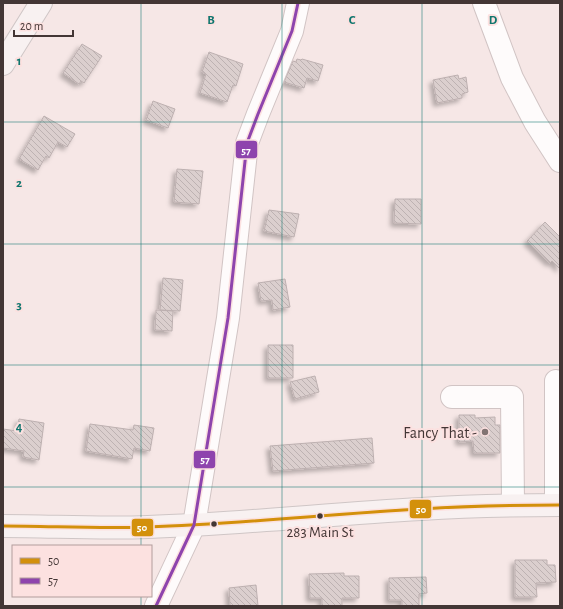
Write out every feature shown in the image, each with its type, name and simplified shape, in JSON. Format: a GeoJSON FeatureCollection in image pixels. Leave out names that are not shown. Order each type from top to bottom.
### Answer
{"type":"FeatureCollection","features":[{"type":"Feature","properties":{"kind":"main road"},"geometry":{"type":"LineString","coordinates":[[3,64],[41,3]]}},
{"type":"Feature","properties":{"kind":"main road"},"geometry":{"type":"LineString","coordinates":[[3,526],[98,528],[148,527],[420,509],[476,506],[558,505]]}},
{"type":"Feature","properties":{"kind":"street"},"geometry":{"type":"LineString","coordinates":[[156,606],[194,525],[228,318],[247,143],[292,31],[298,3]]}},
{"type":"Feature","properties":{"kind":"street"},"geometry":{"type":"LineString","coordinates":[[484,3],[512,78],[535,122],[560,161]]}},
{"type":"Feature","properties":{"kind":"street"},"geometry":{"type":"LineString","coordinates":[[556,381],[558,505]]}},
{"type":"Feature","properties":{"kind":"street"},"geometry":{"type":"LineString","coordinates":[[452,397],[512,397],[513,505]]}},
{"type":"Feature","properties":{"kind":"building"},"geometry":{"type":"Polygon","coordinates":[[[82,44],[102,56],[84,83],[81,81],[79,84],[63,73],[82,44]]]}},
{"type":"Feature","properties":{"kind":"building"},"geometry":{"type":"Polygon","coordinates":[[[209,52],[243,64],[236,86],[233,85],[227,102],[200,93],[206,74],[202,72],[209,52]]]}},
{"type":"Feature","properties":{"kind":"building"},"geometry":{"type":"Polygon","coordinates":[[[297,59],[323,65],[318,81],[307,78],[304,88],[284,82],[293,61],[296,62],[297,59]]]}},
{"type":"Feature","properties":{"kind":"building"},"geometry":{"type":"Polygon","coordinates":[[[458,75],[459,79],[466,77],[468,92],[462,94],[462,98],[437,103],[433,80],[458,75]]]}},
{"type":"Feature","properties":{"kind":"building"},"geometry":{"type":"Polygon","coordinates":[[[153,101],[175,109],[168,128],[146,120],[153,101]]]}},
{"type":"Feature","properties":{"kind":"building"},"geometry":{"type":"Polygon","coordinates":[[[44,116],[75,134],[67,147],[58,142],[49,158],[46,156],[38,170],[19,159],[44,116]]]}},
{"type":"Feature","properties":{"kind":"building"},"geometry":{"type":"Polygon","coordinates":[[[177,169],[203,171],[199,204],[174,202],[177,169]]]}},
{"type":"Feature","properties":{"kind":"building"},"geometry":{"type":"Polygon","coordinates":[[[395,199],[421,199],[421,224],[394,223],[395,199]]]}},
{"type":"Feature","properties":{"kind":"building"},"geometry":{"type":"Polygon","coordinates":[[[269,210],[299,214],[294,237],[264,231],[269,210]]]}},
{"type":"Feature","properties":{"kind":"building"},"geometry":{"type":"Polygon","coordinates":[[[545,222],[560,237],[560,269],[552,261],[550,263],[527,241],[545,222]]]}},
{"type":"Feature","properties":{"kind":"building"},"geometry":{"type":"Polygon","coordinates":[[[163,278],[183,280],[180,311],[160,310],[163,278]]]}},
{"type":"Feature","properties":{"kind":"building"},"geometry":{"type":"Polygon","coordinates":[[[285,279],[290,307],[273,310],[272,300],[261,301],[258,283],[285,279]]]}},
{"type":"Feature","properties":{"kind":"building"},"geometry":{"type":"Polygon","coordinates":[[[156,310],[173,311],[172,331],[155,330],[156,310]]]}},
{"type":"Feature","properties":{"kind":"building"},"geometry":{"type":"Polygon","coordinates":[[[268,345],[293,345],[293,378],[268,378],[268,345]]]}},
{"type":"Feature","properties":{"kind":"building"},"geometry":{"type":"Polygon","coordinates":[[[315,376],[319,392],[295,399],[290,382],[315,376]]]}},
{"type":"Feature","properties":{"kind":"building"},"geometry":{"type":"Polygon","coordinates":[[[459,415],[475,415],[475,418],[495,417],[495,425],[500,425],[500,453],[474,453],[473,441],[459,442],[459,415]]]}},
{"type":"Feature","properties":{"kind":"building"},"geometry":{"type":"Polygon","coordinates":[[[19,419],[44,423],[39,460],[23,457],[24,451],[3,448],[3,429],[17,431],[19,419]]]}},
{"type":"Feature","properties":{"kind":"building"},"geometry":{"type":"Polygon","coordinates":[[[90,424],[133,430],[134,425],[154,428],[150,451],[134,448],[132,459],[86,451],[90,424]]]}},
{"type":"Feature","properties":{"kind":"building"},"geometry":{"type":"Polygon","coordinates":[[[372,438],[374,463],[273,471],[270,446],[372,438]]]}},
{"type":"Feature","properties":{"kind":"building"},"geometry":{"type":"Polygon","coordinates":[[[515,560],[547,560],[547,565],[555,565],[556,582],[536,583],[537,597],[515,597],[515,560]]]}},
{"type":"Feature","properties":{"kind":"building"},"geometry":{"type":"Polygon","coordinates":[[[344,573],[344,576],[359,576],[359,598],[342,598],[342,606],[322,606],[322,598],[310,598],[309,574],[344,573]]]}},
{"type":"Feature","properties":{"kind":"building"},"geometry":{"type":"Polygon","coordinates":[[[426,577],[427,593],[419,594],[419,606],[402,606],[402,600],[389,600],[389,578],[426,577]]]}},
{"type":"Feature","properties":{"kind":"building"},"geometry":{"type":"Polygon","coordinates":[[[256,585],[258,606],[230,606],[229,588],[256,585]]]}},
{"type":"Feature","properties":{"kind":"transit line","name":"57"},"geometry":{"type":"LineString","coordinates":[[156,606],[194,525],[228,318],[247,143],[292,31],[298,3]]}},
{"type":"Feature","properties":{"kind":"transit line","name":"50"},"geometry":{"type":"LineString","coordinates":[[3,526],[130,528],[216,524],[438,508],[560,505]]}},
{"type":"Feature","properties":{"kind":"place","name":"Fancy That -"},"geometry":{"type":"Point","coordinates":[485,432]}},
{"type":"Feature","properties":{"kind":"place","name":"283 Main St"},"geometry":{"type":"Point","coordinates":[320,516]}}]}
